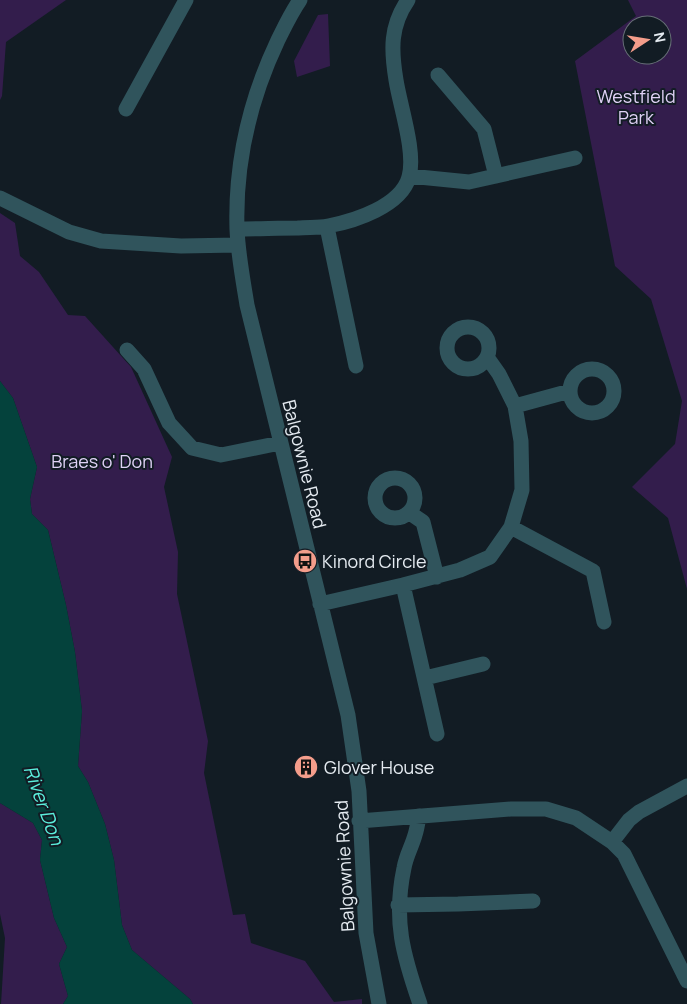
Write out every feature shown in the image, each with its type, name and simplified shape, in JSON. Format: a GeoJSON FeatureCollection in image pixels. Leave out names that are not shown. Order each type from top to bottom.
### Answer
{"type":"FeatureCollection","features":[{"type":"Feature","properties":{"kind":"street"},"geometry":{"type":"LineString","coordinates":[[126,109],[186,0]]}},
{"type":"Feature","properties":{"kind":"street","name":"Balgownie Road"},"geometry":{"type":"LineString","coordinates":[[300,0],[293,10],[266,66],[248,123],[241,161],[238,195],[238,245],[247,305],[348,715],[356,764],[366,933],[379,1004]]}},
{"type":"Feature","properties":{"kind":"street"},"geometry":{"type":"LineString","coordinates":[[237,229],[327,227],[349,221],[373,211],[398,196],[409,176],[410,154],[392,55],[394,30],[402,9],[408,0]]}},
{"type":"Feature","properties":{"kind":"street"},"geometry":{"type":"LineString","coordinates":[[438,75],[484,129],[496,176]]}},
{"type":"Feature","properties":{"kind":"street"},"geometry":{"type":"LineString","coordinates":[[409,176],[469,182],[574,158]]}},
{"type":"Feature","properties":{"kind":"street"},"geometry":{"type":"LineString","coordinates":[[0,198],[69,232],[101,241],[182,246],[238,245]]}},
{"type":"Feature","properties":{"kind":"street"},"geometry":{"type":"LineString","coordinates":[[327,227],[356,366]]}},
{"type":"Feature","properties":{"kind":"street"},"geometry":{"type":"LineString","coordinates":[[127,350],[144,369],[169,423],[192,448],[221,456],[280,443]]}},
{"type":"Feature","properties":{"kind":"street"},"geometry":{"type":"LineString","coordinates":[[320,604],[460,570],[490,557],[511,527],[522,490],[521,441],[515,406],[499,374],[487,357]]}},
{"type":"Feature","properties":{"kind":"street"},"geometry":{"type":"LineString","coordinates":[[515,406],[570,391]]}},
{"type":"Feature","properties":{"kind":"street"},"geometry":{"type":"LineString","coordinates":[[410,512],[423,522],[437,576]]}},
{"type":"Feature","properties":{"kind":"street"},"geometry":{"type":"LineString","coordinates":[[511,527],[593,571],[604,622]]}},
{"type":"Feature","properties":{"kind":"street"},"geometry":{"type":"LineString","coordinates":[[403,585],[437,734]]}},
{"type":"Feature","properties":{"kind":"street"},"geometry":{"type":"LineString","coordinates":[[424,678],[483,664]]}},
{"type":"Feature","properties":{"kind":"street"},"geometry":{"type":"LineString","coordinates":[[612,842],[629,820],[639,812],[687,786]]}},
{"type":"Feature","properties":{"kind":"street"},"geometry":{"type":"LineString","coordinates":[[359,821],[511,809],[546,809],[576,818],[612,842],[624,854],[687,981]]}},
{"type":"Feature","properties":{"kind":"street"},"geometry":{"type":"LineString","coordinates":[[419,816],[416,834],[404,866],[398,905],[404,957],[420,1004]]}},
{"type":"Feature","properties":{"kind":"street"},"geometry":{"type":"LineString","coordinates":[[398,905],[533,900]]}},
{"type":"Feature","properties":{"kind":"green space"},"geometry":{"type":"Polygon","coordinates":[[[0,0],[66,0],[6,42],[2,96],[0,100],[0,0]]]}},
{"type":"Feature","properties":{"kind":"green space","name":"Westfield Park"},"geometry":{"type":"Polygon","coordinates":[[[628,0],[687,0],[687,589],[668,518],[632,487],[675,444],[682,401],[651,299],[615,266],[575,61],[622,26],[622,65],[672,65],[672,15],[636,15],[628,0]]]}},
{"type":"Feature","properties":{"kind":"green space"},"geometry":{"type":"Polygon","coordinates":[[[328,14],[330,66],[297,77],[294,61],[318,15],[328,14]]]}},
{"type":"Feature","properties":{"kind":"green space","name":"Braes o' Don"},"geometry":{"type":"Polygon","coordinates":[[[0,213],[15,223],[20,256],[39,272],[68,315],[85,316],[131,367],[172,457],[164,487],[178,552],[177,594],[208,741],[204,773],[233,915],[245,914],[251,943],[305,961],[334,1002],[362,999],[362,1004],[193,1004],[190,999],[132,950],[122,925],[114,860],[105,824],[88,782],[78,766],[82,711],[75,652],[48,530],[32,514],[30,499],[37,467],[13,398],[0,381],[0,213]]]}},
{"type":"Feature","properties":{"kind":"green space"},"geometry":{"type":"Polygon","coordinates":[[[0,803],[33,823],[42,840],[40,860],[54,918],[67,947],[59,964],[68,996],[63,1004],[1,1004],[5,938],[0,914],[0,803]]]}},
{"type":"Feature","properties":{"kind":"water","name":"River Don"},"geometry":{"type":"Polygon","coordinates":[[[0,381],[13,398],[37,467],[30,499],[32,514],[48,530],[75,652],[82,711],[78,766],[88,782],[105,824],[114,860],[122,925],[132,950],[190,999],[193,1004],[63,1004],[68,996],[59,964],[67,947],[54,918],[40,860],[42,840],[33,823],[0,803],[0,381]]]}},
{"type":"Feature","properties":{"kind":"place","name":"Kinord Circle"},"geometry":{"type":"Point","coordinates":[305,561]}},
{"type":"Feature","properties":{"kind":"place","name":"Glover House"},"geometry":{"type":"Point","coordinates":[306,767]}}]}
